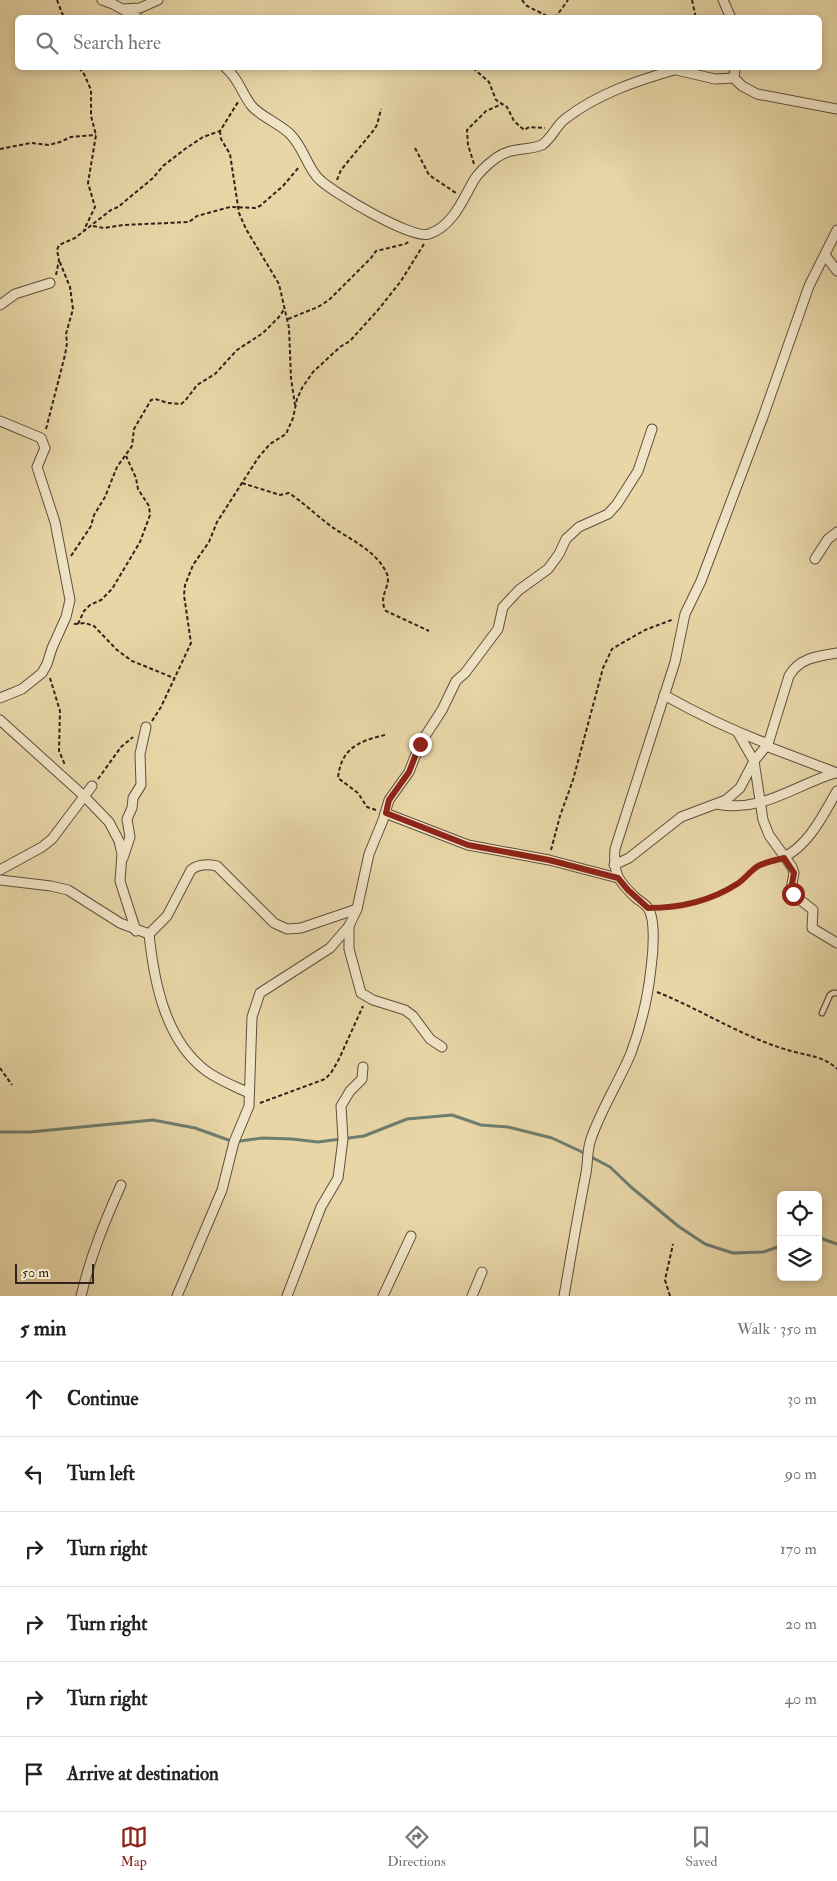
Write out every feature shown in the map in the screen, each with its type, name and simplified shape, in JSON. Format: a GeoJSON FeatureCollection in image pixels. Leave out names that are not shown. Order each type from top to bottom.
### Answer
{"type":"FeatureCollection","features":[{"type":"Feature","properties":{"kind":"street"},"geometry":{"type":"LineString","coordinates":[[102,0],[133,15]]}},
{"type":"Feature","properties":{"kind":"street"},"geometry":{"type":"LineString","coordinates":[[123,9],[140,8],[158,0]]}},
{"type":"Feature","properties":{"kind":"street"},"geometry":{"type":"LineString","coordinates":[[724,0],[730,15]]}},
{"type":"Feature","properties":{"kind":"street"},"geometry":{"type":"LineString","coordinates":[[228,70],[236,78],[252,106],[291,134],[318,178],[335,191],[393,224],[420,234],[433,232],[450,218],[464,200],[477,176],[496,158],[510,150],[542,145],[563,120],[592,101],[668,70]]}},
{"type":"Feature","properties":{"kind":"street"},"geometry":{"type":"LineString","coordinates":[[676,70],[716,79],[734,78],[742,86],[757,94],[837,109]]}},
{"type":"Feature","properties":{"kind":"street"},"geometry":{"type":"LineString","coordinates":[[734,78],[735,70]]}},
{"type":"Feature","properties":{"kind":"street"},"geometry":{"type":"LineString","coordinates":[[564,1296],[588,1165],[590,1142],[602,1109],[630,1053],[639,1028],[649,989],[653,935],[651,918],[648,908],[618,878],[614,865],[615,849],[675,662],[685,614],[701,581],[763,417],[809,286],[837,230]]}},
{"type":"Feature","properties":{"kind":"street"},"geometry":{"type":"LineString","coordinates":[[825,255],[837,271]]}},
{"type":"Feature","properties":{"kind":"street"},"geometry":{"type":"LineString","coordinates":[[0,305],[14,294],[50,283]]}},
{"type":"Feature","properties":{"kind":"street"},"geometry":{"type":"LineString","coordinates":[[0,421],[41,438],[44,442],[45,448],[38,467],[55,522],[70,600],[47,664],[33,682],[12,695],[0,698]]}},
{"type":"Feature","properties":{"kind":"street"},"geometry":{"type":"LineString","coordinates":[[177,1296],[222,1190],[234,1142],[249,1106],[252,1017],[260,993],[330,948],[349,926],[357,909],[369,854],[386,813],[389,800],[409,772],[420,744],[442,710],[456,681],[498,629],[503,607],[518,590],[548,568],[559,554],[566,539],[579,527],[608,514],[617,504],[638,471],[652,429]]}},
{"type":"Feature","properties":{"kind":"street"},"geometry":{"type":"LineString","coordinates":[[815,559],[828,539],[837,532]]}},
{"type":"Feature","properties":{"kind":"street"},"geometry":{"type":"LineString","coordinates":[[614,865],[629,858],[682,817],[726,800],[740,788],[754,761],[767,745],[789,676],[794,668],[799,663],[815,656],[837,653]]}},
{"type":"Feature","properties":{"kind":"street"},"geometry":{"type":"LineString","coordinates":[[664,694],[738,732],[836,773]]}},
{"type":"Feature","properties":{"kind":"street"},"geometry":{"type":"LineString","coordinates":[[0,720],[84,796],[109,822],[119,841],[122,854],[120,881],[136,930]]}},
{"type":"Feature","properties":{"kind":"street"},"geometry":{"type":"LineString","coordinates":[[121,865],[130,837],[127,816],[132,808],[133,798],[141,785],[140,754],[146,728]]}},
{"type":"Feature","properties":{"kind":"street"},"geometry":{"type":"LineString","coordinates":[[738,732],[754,761],[763,820],[769,835],[794,873],[791,889],[793,894],[812,910],[812,928],[837,943]]}},
{"type":"Feature","properties":{"kind":"street"},"geometry":{"type":"LineString","coordinates":[[715,804],[744,806],[770,800],[813,779],[836,773]]}},
{"type":"Feature","properties":{"kind":"street"},"geometry":{"type":"LineString","coordinates":[[0,870],[47,843],[92,786]]}},
{"type":"Feature","properties":{"kind":"street"},"geometry":{"type":"LineString","coordinates":[[784,858],[792,854],[801,845],[822,817],[837,792]]}},
{"type":"Feature","properties":{"kind":"street"},"geometry":{"type":"LineString","coordinates":[[386,813],[468,845],[549,860],[618,878]]}},
{"type":"Feature","properties":{"kind":"street"},"geometry":{"type":"LineString","coordinates":[[148,934],[166,916],[192,870],[202,865],[217,866],[274,923],[287,930],[301,928],[357,909]]}},
{"type":"Feature","properties":{"kind":"street"},"geometry":{"type":"LineString","coordinates":[[0,880],[68,890],[120,923],[148,934]]}},
{"type":"Feature","properties":{"kind":"street"},"geometry":{"type":"LineString","coordinates":[[349,926],[349,949],[360,990],[367,997],[405,1010],[413,1016],[430,1039],[442,1047]]}},
{"type":"Feature","properties":{"kind":"street"},"geometry":{"type":"LineString","coordinates":[[148,934],[152,965],[162,1006],[174,1031],[195,1062],[206,1071],[219,1080],[250,1093]]}},
{"type":"Feature","properties":{"kind":"street"},"geometry":{"type":"LineString","coordinates":[[287,1296],[321,1207],[338,1178],[343,1139],[341,1106],[362,1079],[363,1066]]}},
{"type":"Feature","properties":{"kind":"street"},"geometry":{"type":"LineString","coordinates":[[81,1296],[100,1230],[121,1185]]}},
{"type":"Feature","properties":{"kind":"street"},"geometry":{"type":"LineString","coordinates":[[383,1296],[411,1236]]}},
{"type":"Feature","properties":{"kind":"street"},"geometry":{"type":"LineString","coordinates":[[472,1296],[482,1272]]}},
{"type":"Feature","properties":{"kind":"lane"},"geometry":{"type":"LineString","coordinates":[[822,1013],[830,995],[833,993],[837,994]]}},
{"type":"Feature","properties":{"kind":"path"},"geometry":{"type":"LineString","coordinates":[[57,0],[63,15]]}},
{"type":"Feature","properties":{"kind":"path"},"geometry":{"type":"LineString","coordinates":[[522,0],[527,6],[545,15]]}},
{"type":"Feature","properties":{"kind":"path"},"geometry":{"type":"LineString","coordinates":[[557,15],[568,0]]}},
{"type":"Feature","properties":{"kind":"path"},"geometry":{"type":"LineString","coordinates":[[692,0],[695,15]]}},
{"type":"Feature","properties":{"kind":"path"},"geometry":{"type":"LineString","coordinates":[[81,70],[91,90],[91,116],[96,135],[88,183],[95,207],[83,231]]}},
{"type":"Feature","properties":{"kind":"path"},"geometry":{"type":"LineString","coordinates":[[475,70],[489,82],[493,96],[507,107],[518,126],[524,130],[529,127],[558,127]]}},
{"type":"Feature","properties":{"kind":"path"},"geometry":{"type":"LineString","coordinates":[[245,93],[236,103],[220,131],[221,139],[230,154],[237,207],[246,229],[279,284],[288,319],[291,378],[295,408]]}},
{"type":"Feature","properties":{"kind":"path"},"geometry":{"type":"LineString","coordinates":[[477,176],[468,144],[467,130],[486,112],[502,104]]}},
{"type":"Feature","properties":{"kind":"path"},"geometry":{"type":"LineString","coordinates":[[335,191],[340,170],[367,140],[377,124],[381,109]]}},
{"type":"Feature","properties":{"kind":"path"},"geometry":{"type":"LineString","coordinates":[[44,442],[66,349],[66,334],[73,309],[70,287],[59,260],[57,250],[59,245],[69,242],[92,226],[185,149],[203,137],[220,131]]}},
{"type":"Feature","properties":{"kind":"path"},"geometry":{"type":"LineString","coordinates":[[0,149],[31,143],[49,145],[71,137],[96,135]]}},
{"type":"Feature","properties":{"kind":"path"},"geometry":{"type":"LineString","coordinates":[[415,148],[429,175],[456,192],[464,200]]}},
{"type":"Feature","properties":{"kind":"path"},"geometry":{"type":"LineString","coordinates":[[92,226],[104,228],[123,224],[189,222],[203,214],[237,207],[260,206],[291,177],[306,157]]}},
{"type":"Feature","properties":{"kind":"path"},"geometry":{"type":"LineString","coordinates":[[92,786],[121,746],[146,728],[161,707],[175,678],[191,642],[184,595],[188,574],[209,542],[217,522],[258,458],[270,444],[286,434],[302,388],[313,372],[357,334],[391,294],[433,232]]}},
{"type":"Feature","properties":{"kind":"path"},"geometry":{"type":"LineString","coordinates":[[288,319],[318,307],[329,300],[376,251],[405,244],[420,234]]}},
{"type":"Feature","properties":{"kind":"path"},"geometry":{"type":"LineString","coordinates":[[50,283],[56,276],[59,260]]}},
{"type":"Feature","properties":{"kind":"path"},"geometry":{"type":"LineString","coordinates":[[64,567],[82,537],[89,530],[94,515],[105,497],[117,467],[132,446],[134,429],[151,400],[155,399],[168,404],[181,404],[197,385],[215,374],[237,350],[263,333],[280,317],[285,308]]}},
{"type":"Feature","properties":{"kind":"path"},"geometry":{"type":"LineString","coordinates":[[78,624],[84,611],[90,605],[102,600],[112,589],[140,542],[150,516],[149,506],[138,489],[136,478],[126,456]]}},
{"type":"Feature","properties":{"kind":"path"},"geometry":{"type":"LineString","coordinates":[[242,483],[280,495],[289,492],[332,527],[366,549],[388,576],[388,583],[383,593],[386,611],[429,631]]}},
{"type":"Feature","properties":{"kind":"path"},"geometry":{"type":"LineString","coordinates":[[549,860],[604,668],[612,649],[645,630],[685,614]]}},
{"type":"Feature","properties":{"kind":"path"},"geometry":{"type":"LineString","coordinates":[[62,626],[86,623],[94,626],[117,650],[132,661],[175,678]]}},
{"type":"Feature","properties":{"kind":"path"},"geometry":{"type":"LineString","coordinates":[[47,664],[60,712],[59,751],[69,782]]}},
{"type":"Feature","properties":{"kind":"path"},"geometry":{"type":"LineString","coordinates":[[385,735],[364,740],[354,746],[343,757],[339,766],[338,778],[358,793],[367,807],[386,813]]}},
{"type":"Feature","properties":{"kind":"path"},"geometry":{"type":"LineString","coordinates":[[648,908],[670,908],[689,905],[716,896],[739,883],[758,866],[784,858]]}},
{"type":"Feature","properties":{"kind":"path"},"geometry":{"type":"LineString","coordinates":[[649,989],[782,1049],[811,1055],[830,1062],[837,1070]]}},
{"type":"Feature","properties":{"kind":"path"},"geometry":{"type":"LineString","coordinates":[[249,1106],[325,1079],[339,1059],[367,997]]}},
{"type":"Feature","properties":{"kind":"path"},"geometry":{"type":"LineString","coordinates":[[0,1068],[12,1085]]}},
{"type":"Feature","properties":{"kind":"path"},"geometry":{"type":"LineString","coordinates":[[670,1296],[665,1280],[673,1244]]}},
{"type":"Feature","properties":{"kind":"waterway"},"geometry":{"type":"LineString","coordinates":[[0,1132],[30,1132],[153,1120],[195,1128],[234,1142],[262,1138],[318,1142],[364,1136],[407,1119],[452,1115],[481,1125],[508,1127],[552,1138],[580,1151],[610,1167],[678,1226],[705,1244],[733,1253],[763,1252],[777,1247]]}},
{"type":"Feature","properties":{"kind":"waterway"},"geometry":{"type":"LineString","coordinates":[[822,1238],[837,1244]]}},
{"type":"Feature","properties":{"kind":"route"},"geometry":{"type":"LineString","coordinates":[[420,744],[409,772],[389,800],[386,813],[397,819],[468,845],[549,860],[618,878],[648,908],[670,908],[689,905],[716,896],[739,883],[758,866],[784,858],[792,867],[794,873],[791,889],[793,894]]}}]}
